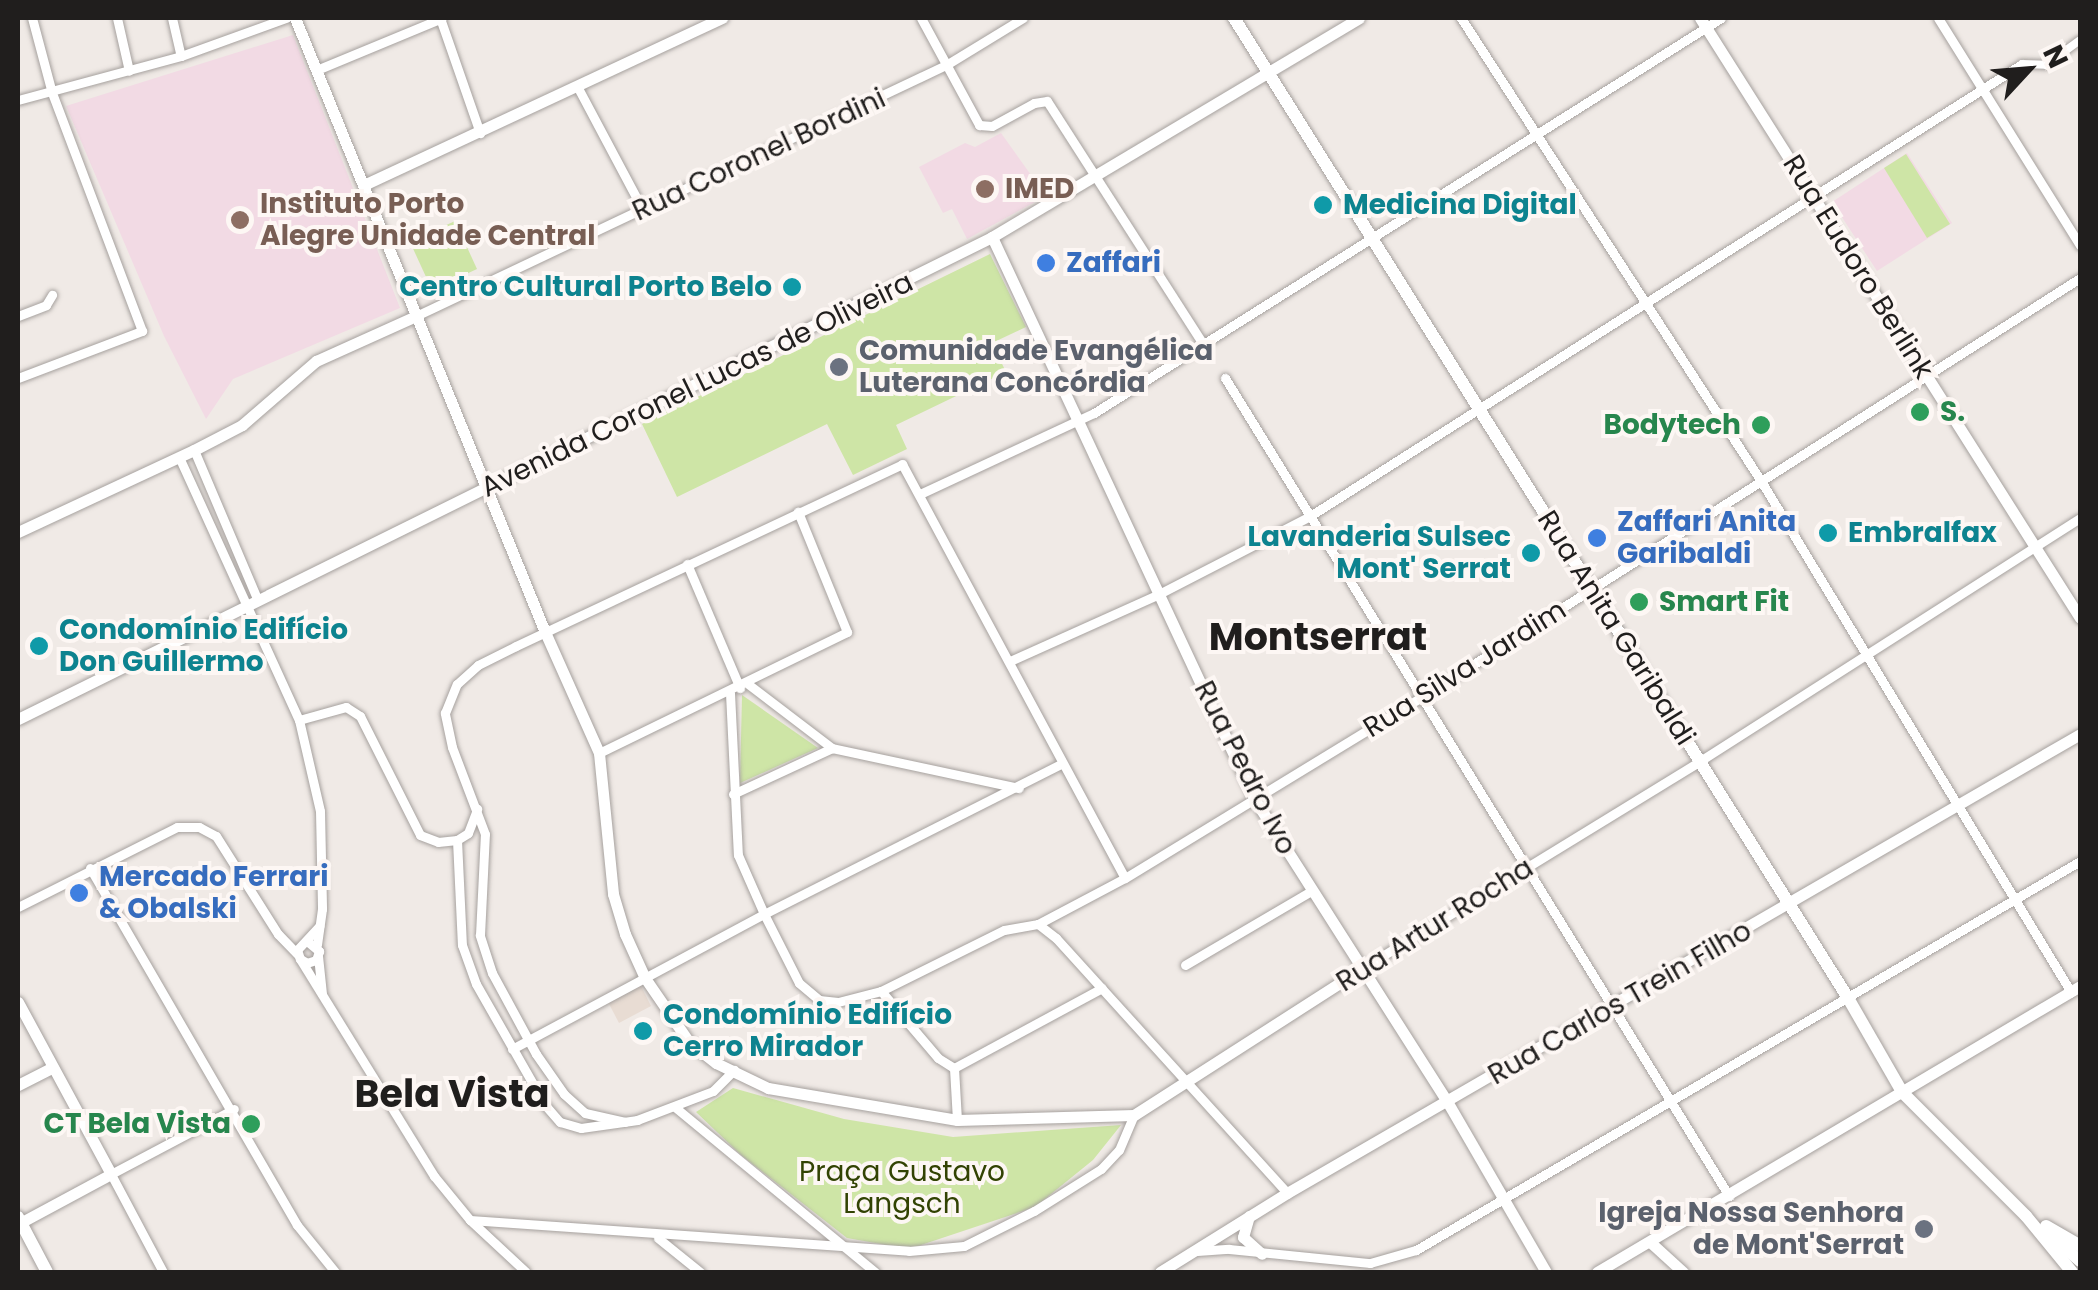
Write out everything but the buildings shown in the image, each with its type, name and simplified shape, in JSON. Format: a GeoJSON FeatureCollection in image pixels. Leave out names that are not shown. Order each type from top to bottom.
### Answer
{"type":"FeatureCollection","features":[{"type":"Feature","properties":{"kind":"main road","name":"Rua Anita Garibaldi"},"geometry":{"type":"LineString","coordinates":[[1234,18],[1848,998],[1902,1092],[2026,1216],[2072,1272]]}},
{"type":"Feature","properties":{"kind":"main road","name":"Rua Anita Garibaldi"},"geometry":{"type":"LineString","coordinates":[[2026,1216],[2080,1246]]}},
{"type":"Feature","properties":{"kind":"main road"},"geometry":{"type":"LineString","coordinates":[[2026,1216],[2080,1262]]}},
{"type":"Feature","properties":{"kind":"main road"},"geometry":{"type":"LineString","coordinates":[[18,1221],[47,1272]]}},
{"type":"Feature","properties":{"kind":"street"},"geometry":{"type":"LineString","coordinates":[[18,378],[142,331],[52,93],[32,18]]}},
{"type":"Feature","properties":{"kind":"street"},"geometry":{"type":"LineString","coordinates":[[116,18],[130,71]]}},
{"type":"Feature","properties":{"kind":"street"},"geometry":{"type":"LineString","coordinates":[[172,18],[181,56]]}},
{"type":"Feature","properties":{"kind":"street"},"geometry":{"type":"LineString","coordinates":[[319,68],[441,18],[480,132]]}},
{"type":"Feature","properties":{"kind":"street"},"geometry":{"type":"LineString","coordinates":[[366,184],[722,18]]}},
{"type":"Feature","properties":{"kind":"street"},"geometry":{"type":"LineString","coordinates":[[921,18],[974,120],[986,129],[1034,103],[1048,101],[1205,347]]}},
{"type":"Feature","properties":{"kind":"street","name":"Rua Coronel Bordini"},"geometry":{"type":"LineString","coordinates":[[18,532],[179,458],[242,424],[316,361],[946,66],[1023,18]]}},
{"type":"Feature","properties":{"kind":"street","name":"Avenida Coronel Lucas de Oliveira"},"geometry":{"type":"LineString","coordinates":[[18,718],[252,608],[992,237],[1359,18]]}},
{"type":"Feature","properties":{"kind":"street"},"geometry":{"type":"LineString","coordinates":[[1460,18],[1762,481],[2076,989],[1596,1272]]}},
{"type":"Feature","properties":{"kind":"street"},"geometry":{"type":"LineString","coordinates":[[920,494],[1078,421],[1205,347],[1538,134],[1703,22],[1721,18]]}},
{"type":"Feature","properties":{"kind":"street"},"geometry":{"type":"LineString","coordinates":[[1938,18],[2080,245]]}},
{"type":"Feature","properties":{"kind":"street"},"geometry":{"type":"LineString","coordinates":[[18,100],[181,56],[291,19],[319,68],[545,632],[600,753],[613,894],[645,978],[689,1042],[768,1088],[957,1120],[1134,1115],[1119,1150],[1101,1169],[1034,1211],[964,1246],[909,1251],[470,1220]]}},
{"type":"Feature","properties":{"kind":"street","name":"Rua Eudoro Berlink"},"geometry":{"type":"LineString","coordinates":[[1703,22],[2080,618]]}},
{"type":"Feature","properties":{"kind":"street"},"geometry":{"type":"LineString","coordinates":[[1010,660],[1159,594],[1310,516],[2022,64],[2046,65],[2080,40]]}},
{"type":"Feature","properties":{"kind":"street"},"geometry":{"type":"LineString","coordinates":[[577,86],[643,210]]}},
{"type":"Feature","properties":{"kind":"street","name":"Rua Pedro Ivo"},"geometry":{"type":"LineString","coordinates":[[992,237],[1255,800],[1448,1103],[1546,1272]]}},
{"type":"Feature","properties":{"kind":"street","name":"Rua Silva Jardim"},"geometry":{"type":"LineString","coordinates":[[764,914],[799,982],[819,1000],[838,1002],[881,991],[1004,930],[1038,924],[1125,878],[1422,697],[2080,278]]}},
{"type":"Feature","properties":{"kind":"street"},"geometry":{"type":"LineString","coordinates":[[18,316],[46,306],[52,295]]}},
{"type":"Feature","properties":{"kind":"street"},"geometry":{"type":"LineString","coordinates":[[1224,378],[1730,1196]]}},
{"type":"Feature","properties":{"kind":"street"},"geometry":{"type":"LineString","coordinates":[[194,450],[298,720],[320,811],[321,924],[311,946],[298,957]]}},
{"type":"Feature","properties":{"kind":"street"},"geometry":{"type":"LineString","coordinates":[[179,458],[252,608]]}},
{"type":"Feature","properties":{"kind":"street"},"geometry":{"type":"LineString","coordinates":[[625,1122],[585,1113],[564,1094],[492,973],[480,936],[486,860],[478,806],[452,747],[445,713],[457,684],[478,666],[545,632],[902,464],[1010,660],[1060,764],[1125,878]]}},
{"type":"Feature","properties":{"kind":"street"},"geometry":{"type":"LineString","coordinates":[[192,484],[206,477]]}},
{"type":"Feature","properties":{"kind":"street"},"geometry":{"type":"LineString","coordinates":[[600,753],[847,632],[798,512]]}},
{"type":"Feature","properties":{"kind":"street","name":"Rua Artur Rocha"},"geometry":{"type":"LineString","coordinates":[[1134,1115],[1700,762],[2080,518]]}},
{"type":"Feature","properties":{"kind":"street"},"geometry":{"type":"LineString","coordinates":[[686,564],[739,688],[733,794],[738,856],[764,914]]}},
{"type":"Feature","properties":{"kind":"street"},"geometry":{"type":"LineString","coordinates":[[739,688],[832,748],[888,763],[966,773],[1019,788]]}},
{"type":"Feature","properties":{"kind":"street"},"geometry":{"type":"LineString","coordinates":[[298,720],[346,707],[360,716],[420,835],[438,842],[457,840],[468,834],[478,806]]}},
{"type":"Feature","properties":{"kind":"street","name":"Rua Carlos Trein Filho"},"geometry":{"type":"LineString","coordinates":[[1160,1272],[1287,1193],[1614,1008],[2080,734]]}},
{"type":"Feature","properties":{"kind":"street"},"geometry":{"type":"LineString","coordinates":[[733,794],[832,748]]}},
{"type":"Feature","properties":{"kind":"street"},"geometry":{"type":"LineString","coordinates":[[512,1049],[764,914],[1060,764]]}},
{"type":"Feature","properties":{"kind":"street"},"geometry":{"type":"LineString","coordinates":[[18,907],[177,827],[199,827],[216,836],[278,934],[298,957],[434,1176],[470,1220],[526,1272]]}},
{"type":"Feature","properties":{"kind":"street"},"geometry":{"type":"LineString","coordinates":[[457,840],[462,944],[476,984],[512,1049],[560,1122],[581,1128],[625,1122],[676,1108],[713,1091],[734,1070]]}},
{"type":"Feature","properties":{"kind":"street"},"geometry":{"type":"LineString","coordinates":[[1194,1251],[1370,1263],[1416,1250],[2080,861]]}},
{"type":"Feature","properties":{"kind":"street"},"geometry":{"type":"LineString","coordinates":[[90,868],[234,1109],[298,1225],[335,1272]]}},
{"type":"Feature","properties":{"kind":"street"},"geometry":{"type":"LineString","coordinates":[[1185,965],[1311,891]]}},
{"type":"Feature","properties":{"kind":"street"},"geometry":{"type":"LineString","coordinates":[[1038,924],[1102,988],[1287,1193]]}},
{"type":"Feature","properties":{"kind":"street"},"geometry":{"type":"LineString","coordinates":[[278,934],[311,946]]}},
{"type":"Feature","properties":{"kind":"street"},"geometry":{"type":"LineString","coordinates":[[298,957],[312,962],[311,946]]}},
{"type":"Feature","properties":{"kind":"street"},"geometry":{"type":"LineString","coordinates":[[311,946],[322,997]]}},
{"type":"Feature","properties":{"kind":"street"},"geometry":{"type":"LineString","coordinates":[[954,1068],[1102,988]]}},
{"type":"Feature","properties":{"kind":"street"},"geometry":{"type":"LineString","coordinates":[[881,991],[938,1058],[954,1068]]}},
{"type":"Feature","properties":{"kind":"street"},"geometry":{"type":"LineString","coordinates":[[18,1002],[164,1272]]}},
{"type":"Feature","properties":{"kind":"street"},"geometry":{"type":"LineString","coordinates":[[18,1085],[52,1068]]}},
{"type":"Feature","properties":{"kind":"street"},"geometry":{"type":"LineString","coordinates":[[954,1068],[957,1120]]}},
{"type":"Feature","properties":{"kind":"street"},"geometry":{"type":"LineString","coordinates":[[676,1108],[876,1272]]}},
{"type":"Feature","properties":{"kind":"street"},"geometry":{"type":"LineString","coordinates":[[18,1221],[234,1109]]}},
{"type":"Feature","properties":{"kind":"street"},"geometry":{"type":"LineString","coordinates":[[1249,1216],[1243,1237],[1262,1254]]}},
{"type":"Feature","properties":{"kind":"street"},"geometry":{"type":"LineString","coordinates":[[656,1236],[700,1272]]}},
{"type":"Feature","properties":{"kind":"street"},"geometry":{"type":"LineString","coordinates":[[1650,1242],[1684,1272]]}},
{"type":"Feature","properties":{"kind":"shaded area","name":"Instituto Porto Alegre Unidade Central"},"geometry":{"type":"Polygon","coordinates":[[[293,35],[400,308],[233,379],[206,419],[164,336],[66,106],[293,35]]]}},
{"type":"Feature","properties":{"kind":"shaded area","name":"IMED"},"geometry":{"type":"Polygon","coordinates":[[[1001,133],[1046,196],[967,239],[952,209],[943,213],[919,167],[965,143],[975,147],[1001,133]]]}},
{"type":"Feature","properties":{"kind":"shaded area"},"geometry":{"type":"Polygon","coordinates":[[[1907,153],[1952,223],[1877,271],[1832,202],[1907,153]]]}},
{"type":"Feature","properties":{"kind":"shaded area"},"geometry":{"type":"Polygon","coordinates":[[[641,986],[651,1006],[619,1023],[608,1002],[641,986]]]}},
{"type":"Feature","properties":{"kind":"green space"},"geometry":{"type":"Polygon","coordinates":[[[1906,154],[1950,224],[1927,238],[1884,168],[1906,154]]]}},
{"type":"Feature","properties":{"kind":"green space"},"geometry":{"type":"Polygon","coordinates":[[[455,221],[477,269],[432,290],[410,242],[455,221]]]}},
{"type":"Feature","properties":{"kind":"green space"},"geometry":{"type":"Polygon","coordinates":[[[990,254],[1026,327],[992,343],[1006,372],[896,425],[907,449],[853,475],[827,424],[677,497],[642,424],[990,254]]]}},
{"type":"Feature","properties":{"kind":"green space"},"geometry":{"type":"Polygon","coordinates":[[[742,695],[818,748],[740,783],[742,695]]]}},
{"type":"Feature","properties":{"kind":"green space","name":"Praça Gustavo Langsch"},"geometry":{"type":"Polygon","coordinates":[[[733,1088],[844,1119],[953,1137],[1121,1125],[1093,1160],[1035,1207],[909,1249],[847,1238],[741,1155],[696,1112],[733,1088]]]}},
{"type":"Feature","properties":{"kind":"place","name":"IMED"},"geometry":{"type":"Point","coordinates":[985,189]}},
{"type":"Feature","properties":{"kind":"place","name":"Medicina Digital"},"geometry":{"type":"Point","coordinates":[1323,205]}},
{"type":"Feature","properties":{"kind":"place","name":"Instituto Porto Alegre Unidade Central"},"geometry":{"type":"Point","coordinates":[240,220]}},
{"type":"Feature","properties":{"kind":"place","name":"Zaffari"},"geometry":{"type":"Point","coordinates":[1046,263]}},
{"type":"Feature","properties":{"kind":"place","name":"Centro Cultural Porto Belo"},"geometry":{"type":"Point","coordinates":[792,287]}},
{"type":"Feature","properties":{"kind":"place","name":"Comunidade Evangélica Luterana Concórdia"},"geometry":{"type":"Point","coordinates":[839,367]}},
{"type":"Feature","properties":{"kind":"place","name":"S."},"geometry":{"type":"Point","coordinates":[1920,412]}},
{"type":"Feature","properties":{"kind":"place","name":"Bodytech"},"geometry":{"type":"Point","coordinates":[1761,425]}},
{"type":"Feature","properties":{"kind":"place","name":"Embralfax"},"geometry":{"type":"Point","coordinates":[1828,533]}},
{"type":"Feature","properties":{"kind":"place","name":"Zaffari Anita Garibaldi"},"geometry":{"type":"Point","coordinates":[1597,538]}},
{"type":"Feature","properties":{"kind":"place","name":"Lavanderia Sulsec Mont' Serrat"},"geometry":{"type":"Point","coordinates":[1531,553]}},
{"type":"Feature","properties":{"kind":"place","name":"Smart Fit"},"geometry":{"type":"Point","coordinates":[1639,602]}},
{"type":"Feature","properties":{"kind":"place","name":"Condomínio Edifício Don Guillermo"},"geometry":{"type":"Point","coordinates":[39,646]}},
{"type":"Feature","properties":{"kind":"place","name":"Mercado Ferrari & Obalski"},"geometry":{"type":"Point","coordinates":[79,893]}},
{"type":"Feature","properties":{"kind":"place","name":"Condomínio Edifício Cerro Mirador"},"geometry":{"type":"Point","coordinates":[643,1031]}},
{"type":"Feature","properties":{"kind":"place","name":"CT Bela Vista"},"geometry":{"type":"Point","coordinates":[251,1124]}},
{"type":"Feature","properties":{"kind":"place","name":"Igreja Nossa Senhora de Mont'Serrat"},"geometry":{"type":"Point","coordinates":[1924,1229]}},
{"type":"Feature","properties":{"kind":"district","name":"Montserrat"},"geometry":{"type":"Point","coordinates":[1318,637]}},
{"type":"Feature","properties":{"kind":"district","name":"Bela Vista"},"geometry":{"type":"Point","coordinates":[452,1094]}}]}
